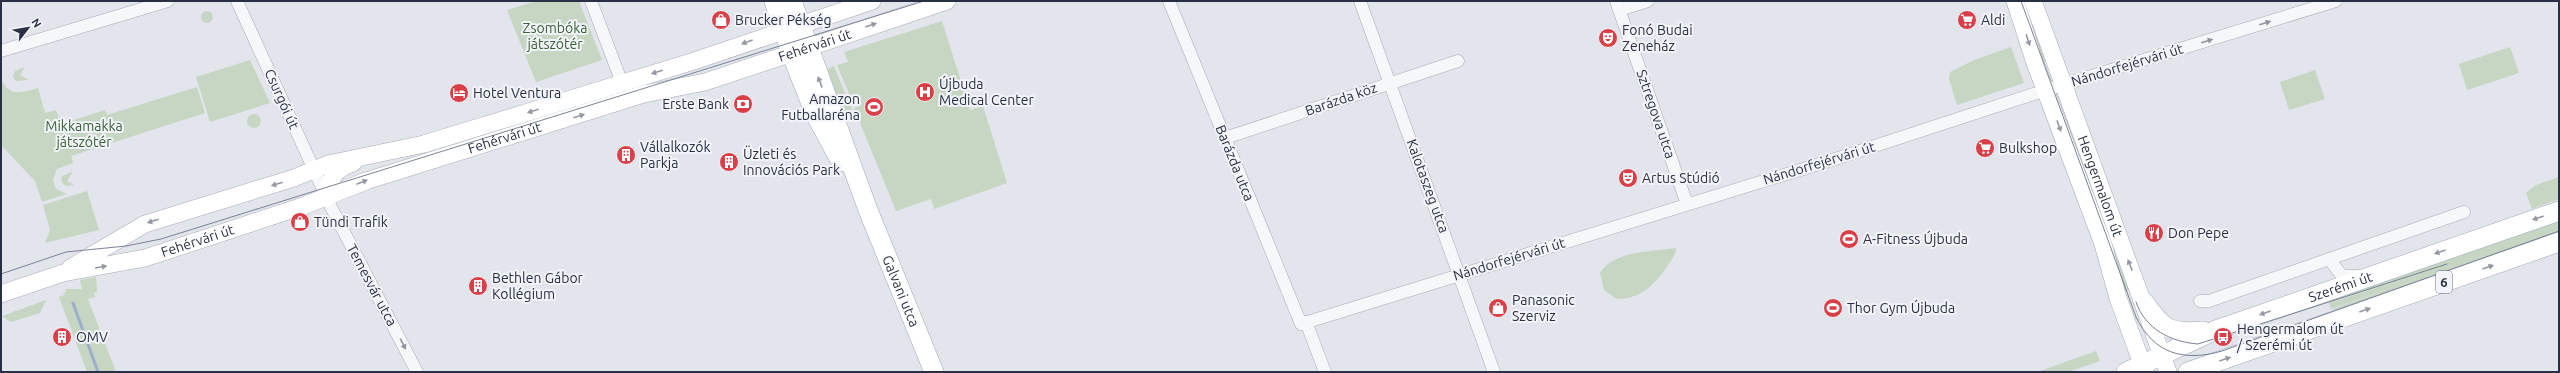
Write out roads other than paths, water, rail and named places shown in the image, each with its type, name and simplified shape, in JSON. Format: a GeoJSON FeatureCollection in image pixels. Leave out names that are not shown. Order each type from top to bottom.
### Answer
{"type":"FeatureCollection","features":[{"type":"Feature","properties":{"kind":"main road"},"geometry":{"type":"LineString","coordinates":[[774,1],[792,26]]}},
{"type":"Feature","properties":{"kind":"main road"},"geometry":{"type":"LineString","coordinates":[[792,1],[792,26]]}},
{"type":"Feature","properties":{"kind":"main road","name":"Galvani utca"},"geometry":{"type":"LineString","coordinates":[[792,26],[800,51],[868,210],[934,372]]}},
{"type":"Feature","properties":{"kind":"main road","name":"Szerémi út"},"geometry":{"type":"LineString","coordinates":[[2137,370],[2165,363],[2216,330],[2559,210]]}},
{"type":"Feature","properties":{"kind":"main road","name":"6"},"geometry":{"type":"LineString","coordinates":[[2188,372],[2559,242]]}},
{"type":"Feature","properties":{"kind":"main road"},"geometry":{"type":"LineString","coordinates":[[2144,302],[2162,325],[2171,330],[2183,333],[2216,330]]}},
{"type":"Feature","properties":{"kind":"street"},"geometry":{"type":"LineString","coordinates":[[1,51],[168,1]]}},
{"type":"Feature","properties":{"kind":"street","name":"Csurgói út"},"geometry":{"type":"LineString","coordinates":[[237,1],[327,198]]}},
{"type":"Feature","properties":{"kind":"street"},"geometry":{"type":"LineString","coordinates":[[591,1],[622,83]]}},
{"type":"Feature","properties":{"kind":"street","name":"Fehérvári út"},"geometry":{"type":"LineString","coordinates":[[63,273],[145,224],[294,178],[351,158],[424,144],[694,61],[792,26],[872,1]]}},
{"type":"Feature","properties":{"kind":"street","name":"Fehérvári út"},"geometry":{"type":"LineString","coordinates":[[1,294],[63,273],[145,258],[327,198],[366,181],[644,94],[704,82],[947,1]]}},
{"type":"Feature","properties":{"kind":"street","name":"Barázda utca"},"geometry":{"type":"LineString","coordinates":[[1168,1],[1325,372]]}},
{"type":"Feature","properties":{"kind":"street","name":"Kalotaszeg utca"},"geometry":{"type":"LineString","coordinates":[[1360,1],[1494,372]]}},
{"type":"Feature","properties":{"kind":"street"},"geometry":{"type":"LineString","coordinates":[[1617,6],[1648,1]]}},
{"type":"Feature","properties":{"kind":"street","name":"Hengermalom út"},"geometry":{"type":"LineString","coordinates":[[2015,1],[2102,244],[2137,370]]}},
{"type":"Feature","properties":{"kind":"street","name":"Hengermalom út"},"geometry":{"type":"LineString","coordinates":[[2034,1],[2063,84],[2074,110],[2112,221],[2144,302],[2165,363]]}},
{"type":"Feature","properties":{"kind":"street","name":"Nándorfejérvári út"},"geometry":{"type":"LineString","coordinates":[[1303,323],[1844,156],[2063,84],[2336,1]]}},
{"type":"Feature","properties":{"kind":"street","name":"Sztregova utca"},"geometry":{"type":"LineString","coordinates":[[1617,6],[1687,204]]}},
{"type":"Feature","properties":{"kind":"street","name":"Barázda köz"},"geometry":{"type":"LineString","coordinates":[[1225,138],[1458,60]]}},
{"type":"Feature","properties":{"kind":"street"},"geometry":{"type":"LineString","coordinates":[[327,198],[327,187],[336,171],[382,153]]}},
{"type":"Feature","properties":{"kind":"street","name":"Temesvár utca"},"geometry":{"type":"LineString","coordinates":[[327,198],[417,372]]}},
{"type":"Feature","properties":{"kind":"street"},"geometry":{"type":"LineString","coordinates":[[2200,301],[2209,301],[2464,212]]}},
{"type":"Feature","properties":{"kind":"street"},"geometry":{"type":"LineString","coordinates":[[2329,259],[2338,272],[2348,277],[2384,272]]}},
{"type":"Feature","properties":{"kind":"street"},"geometry":{"type":"LineString","coordinates":[[2319,295],[2329,286],[2332,280],[2329,259]]}},
{"type":"Feature","properties":{"kind":"waterway"},"geometry":{"type":"LineString","coordinates":[[73,303],[98,372]]}},
{"type":"Feature","properties":{"kind":"tram line"},"geometry":{"type":"LineString","coordinates":[[1,274],[66,252],[126,246],[161,239],[924,1]]}},
{"type":"Feature","properties":{"kind":"tram line"},"geometry":{"type":"LineString","coordinates":[[2021,1],[2136,317],[2143,330],[2152,339],[2161,347],[2172,352],[2195,356],[2222,351],[2559,231]]}},
{"type":"Feature","properties":{"kind":"tram line"},"geometry":{"type":"LineString","coordinates":[[2136,302],[2140,311],[2152,327],[2169,337],[2188,343],[2198,344],[2447,264]]}},
{"type":"Feature","properties":{"kind":"place","name":"Brucker Pékség"},"geometry":{"type":"Point","coordinates":[721,20]}},
{"type":"Feature","properties":{"kind":"place","name":"Aldi"},"geometry":{"type":"Point","coordinates":[1967,20]}},
{"type":"Feature","properties":{"kind":"place","name":"Fonó Budai Zeneház"},"geometry":{"type":"Point","coordinates":[1608,38]}},
{"type":"Feature","properties":{"kind":"place","name":"Újbuda Medical Center"},"geometry":{"type":"Point","coordinates":[925,92]}},
{"type":"Feature","properties":{"kind":"place","name":"Hotel Ventura"},"geometry":{"type":"Point","coordinates":[459,93]}},
{"type":"Feature","properties":{"kind":"place","name":"Erste Bank"},"geometry":{"type":"Point","coordinates":[743,104]}},
{"type":"Feature","properties":{"kind":"place","name":"Amazon Futballaréna"},"geometry":{"type":"Point","coordinates":[874,107]}},
{"type":"Feature","properties":{"kind":"place","name":"Bulkshop"},"geometry":{"type":"Point","coordinates":[1985,148]}},
{"type":"Feature","properties":{"kind":"place","name":"Vállalkozók Parkja"},"geometry":{"type":"Point","coordinates":[626,155]}},
{"type":"Feature","properties":{"kind":"place","name":"Üzleti és Innovációs Park"},"geometry":{"type":"Point","coordinates":[729,162]}},
{"type":"Feature","properties":{"kind":"place","name":"Artus Stúdió"},"geometry":{"type":"Point","coordinates":[1628,178]}},
{"type":"Feature","properties":{"kind":"place","name":"Tündi Trafik"},"geometry":{"type":"Point","coordinates":[300,222]}},
{"type":"Feature","properties":{"kind":"place","name":"Don Pepe"},"geometry":{"type":"Point","coordinates":[2154,233]}},
{"type":"Feature","properties":{"kind":"place","name":"A-Fitness Újbuda"},"geometry":{"type":"Point","coordinates":[1849,239]}},
{"type":"Feature","properties":{"kind":"place","name":"Bethlen Gábor Kollégium"},"geometry":{"type":"Point","coordinates":[478,286]}},
{"type":"Feature","properties":{"kind":"place","name":"Panasonic Szerviz"},"geometry":{"type":"Point","coordinates":[1498,308]}},
{"type":"Feature","properties":{"kind":"place","name":"Thor Gym Újbuda"},"geometry":{"type":"Point","coordinates":[1833,308]}},
{"type":"Feature","properties":{"kind":"place","name":"OMV"},"geometry":{"type":"Point","coordinates":[62,337]}},
{"type":"Feature","properties":{"kind":"place","name":"Hengermalom út / Szerémi út"},"geometry":{"type":"Point","coordinates":[2223,337]}},
{"type":"Feature","properties":{"kind":"park label","name":"Zsombóka játszótér"},"geometry":{"type":"Point","coordinates":[555,36]}},
{"type":"Feature","properties":{"kind":"park label","name":"Mikkamakka játszótér"},"geometry":{"type":"Point","coordinates":[84,134]}}]}
